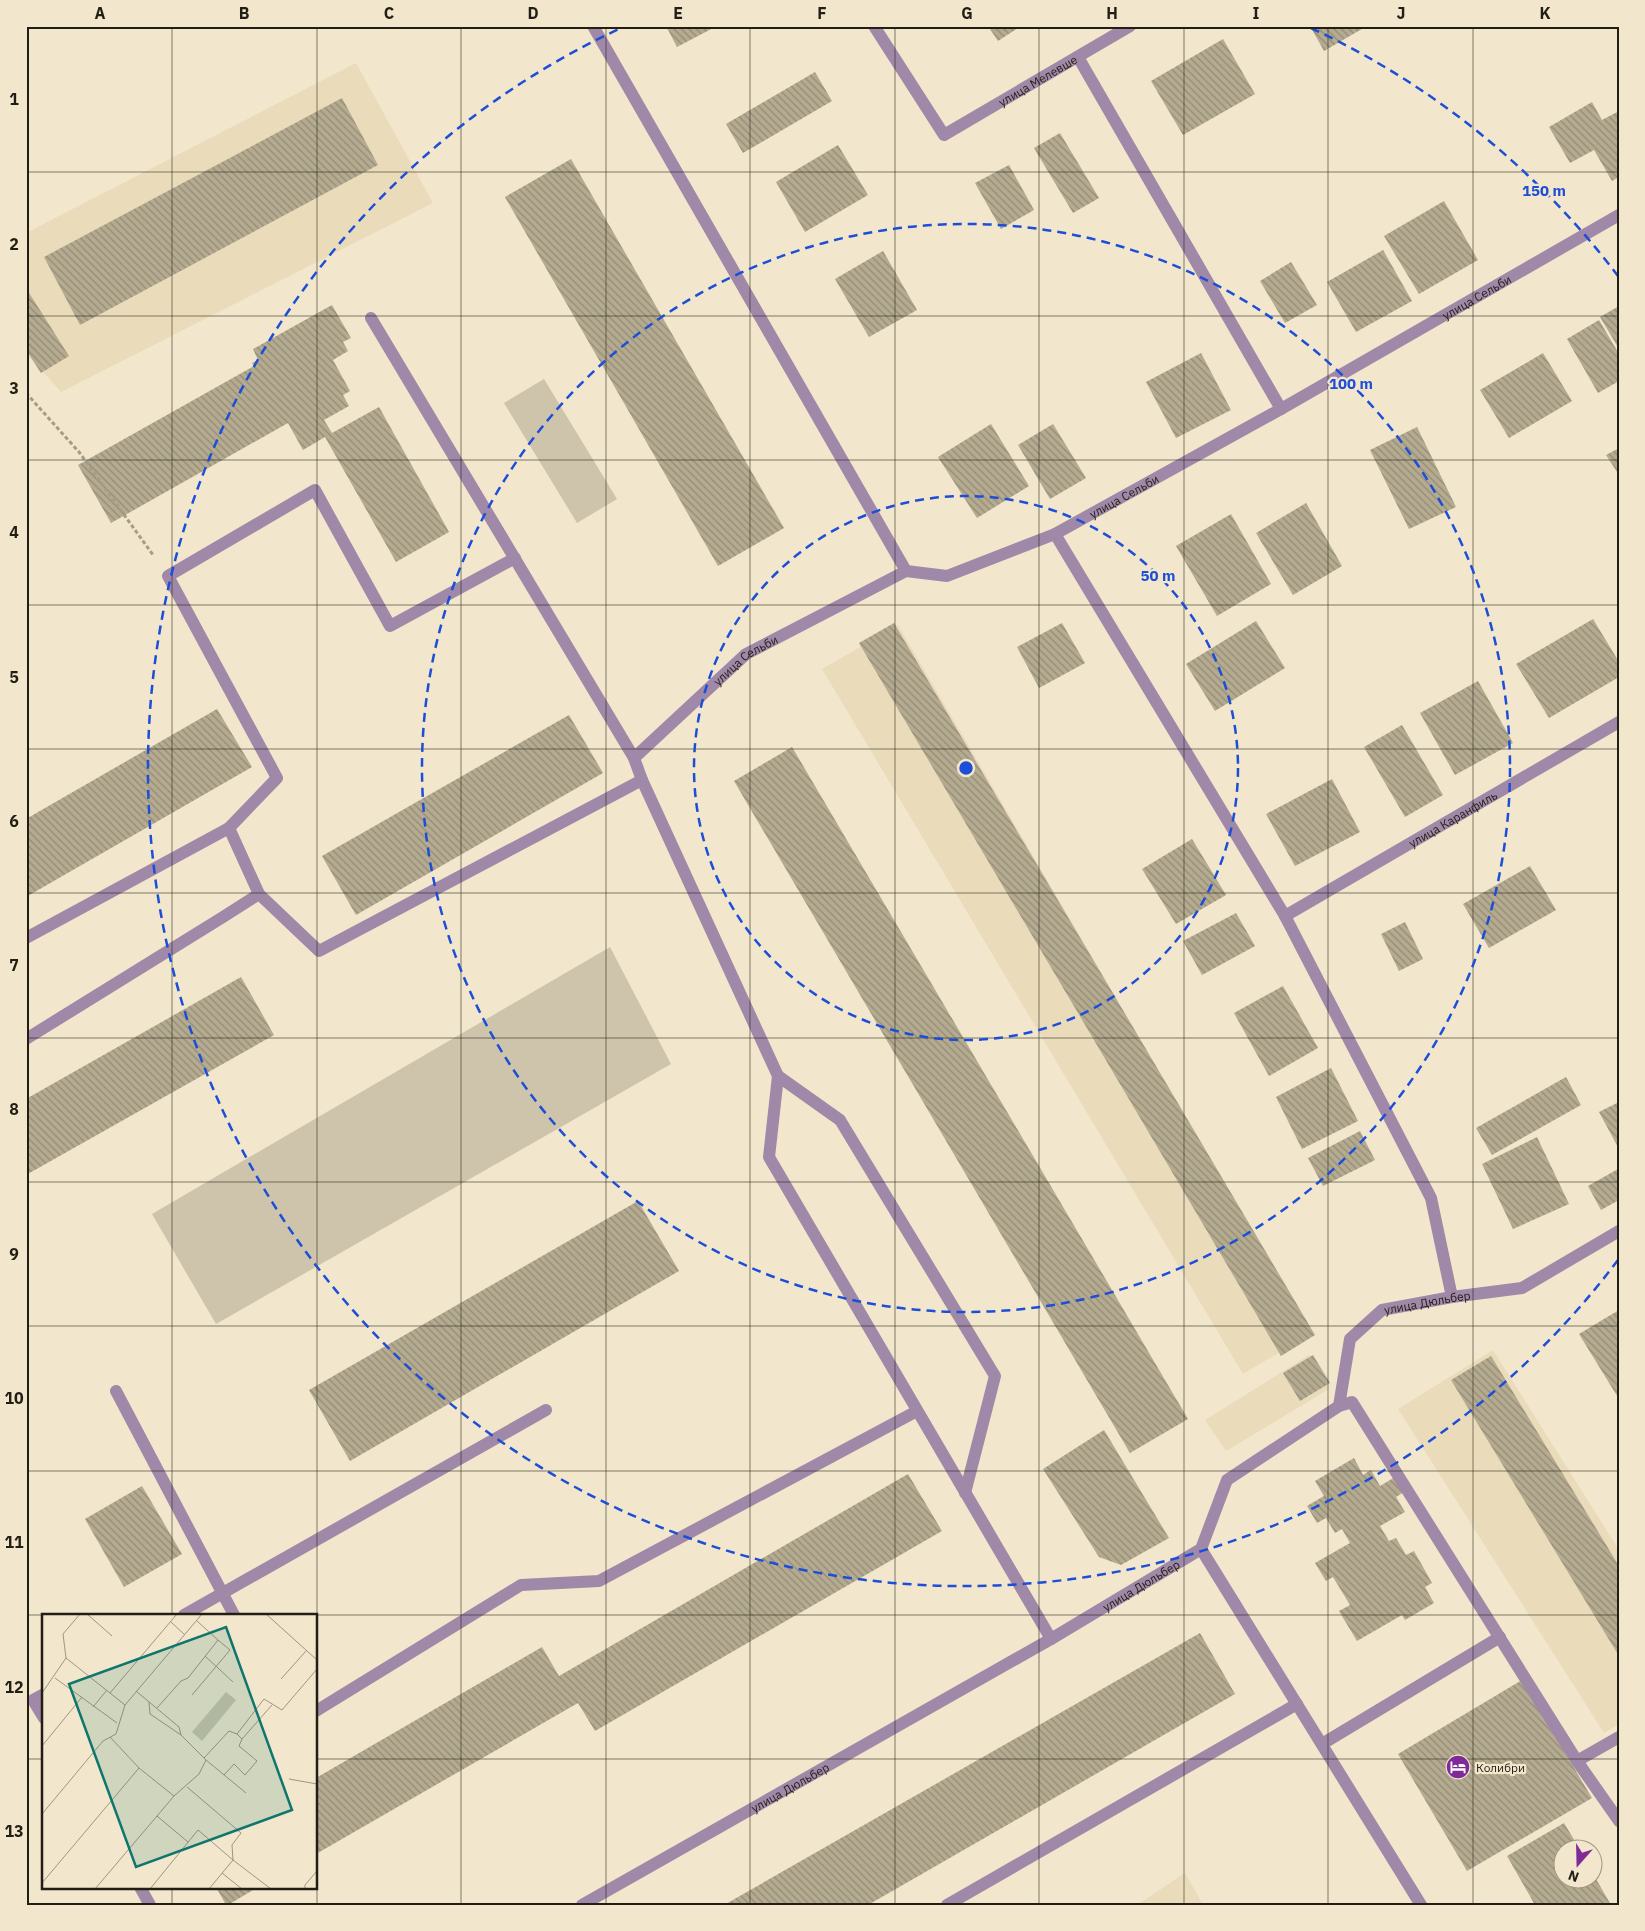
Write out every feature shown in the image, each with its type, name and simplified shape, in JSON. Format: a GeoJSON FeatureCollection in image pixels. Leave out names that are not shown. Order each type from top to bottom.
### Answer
{"type":"FeatureCollection","features":[{"type":"Feature","properties":{"kind":"street"},"geometry":{"type":"LineString","coordinates":[[593,26],[906,570]]}},
{"type":"Feature","properties":{"kind":"street","name":"улица Мелевше"},"geometry":{"type":"LineString","coordinates":[[874,26],[944,135],[1130,26]]}},
{"type":"Feature","properties":{"kind":"street"},"geometry":{"type":"LineString","coordinates":[[1078,57],[1281,410]]}},
{"type":"Feature","properties":{"kind":"street","name":"улица Сельби"},"geometry":{"type":"LineString","coordinates":[[634,758],[746,654],[906,570],[948,576],[1055,534],[1281,410],[1619,215]]}},
{"type":"Feature","properties":{"kind":"street"},"geometry":{"type":"LineString","coordinates":[[371,318],[634,758],[642,780],[778,1076],[840,1120],[995,1376],[965,1492]]}},
{"type":"Feature","properties":{"kind":"street"},"geometry":{"type":"LineString","coordinates":[[26,938],[228,828],[277,778],[168,576],[315,490],[390,626],[515,558]]}},
{"type":"Feature","properties":{"kind":"street"},"geometry":{"type":"LineString","coordinates":[[1055,534],[1285,916],[1431,1198],[1452,1298]]}},
{"type":"Feature","properties":{"kind":"street","name":"улица Каранфиль"},"geometry":{"type":"LineString","coordinates":[[1285,916],[1619,722]]}},
{"type":"Feature","properties":{"kind":"street"},"geometry":{"type":"LineString","coordinates":[[228,828],[259,894],[319,951],[642,780]]}},
{"type":"Feature","properties":{"kind":"street"},"geometry":{"type":"LineString","coordinates":[[26,1039],[259,894]]}},
{"type":"Feature","properties":{"kind":"street"},"geometry":{"type":"LineString","coordinates":[[778,1076],[769,1157],[1050,1639]]}},
{"type":"Feature","properties":{"kind":"street","name":"улица Дюльбер"},"geometry":{"type":"LineString","coordinates":[[1339,1406],[1350,1339],[1382,1310],[1522,1288],[1619,1231]]}},
{"type":"Feature","properties":{"kind":"street"},"geometry":{"type":"LineString","coordinates":[[116,1391],[234,1614]]}},
{"type":"Feature","properties":{"kind":"street"},"geometry":{"type":"LineString","coordinates":[[1421,1905],[1201,1549],[1227,1480],[1339,1406],[1352,1402],[1577,1761],[1619,1821]]}},
{"type":"Feature","properties":{"kind":"street"},"geometry":{"type":"LineString","coordinates":[[186,1614],[546,1410]]}},
{"type":"Feature","properties":{"kind":"street"},"geometry":{"type":"LineString","coordinates":[[318,1710],[521,1585],[599,1581],[917,1411]]}},
{"type":"Feature","properties":{"kind":"street","name":"улица Дюльбер"},"geometry":{"type":"LineString","coordinates":[[582,1905],[1050,1639],[1201,1549]]}},
{"type":"Feature","properties":{"kind":"street"},"geometry":{"type":"LineString","coordinates":[[1322,1744],[1500,1637]]}},
{"type":"Feature","properties":{"kind":"street"},"geometry":{"type":"LineString","coordinates":[[42,1695],[33,1700],[42,1715]]}},
{"type":"Feature","properties":{"kind":"street"},"geometry":{"type":"LineString","coordinates":[[947,1905],[1297,1704]]}},
{"type":"Feature","properties":{"kind":"street"},"geometry":{"type":"LineString","coordinates":[[1577,1761],[1619,1737]]}},
{"type":"Feature","properties":{"kind":"street"},"geometry":{"type":"LineString","coordinates":[[141,1888],[150,1905]]}},
{"type":"Feature","properties":{"kind":"path"},"geometry":{"type":"LineString","coordinates":[[26,393],[79,452],[168,576]]}},
{"type":"Feature","properties":{"kind":"shaded area"},"geometry":{"type":"Polygon","coordinates":[[[356,63],[433,203],[61,392],[26,353],[26,233],[356,63]]]}},
{"type":"Feature","properties":{"kind":"shaded area"},"geometry":{"type":"Polygon","coordinates":[[[544,379],[617,499],[577,523],[504,403],[544,379]]]}},
{"type":"Feature","properties":{"kind":"shaded area"},"geometry":{"type":"Polygon","coordinates":[[[898,625],[1312,1333],[1243,1374],[822,669],[898,625]]]}},
{"type":"Feature","properties":{"kind":"shaded area"},"geometry":{"type":"Polygon","coordinates":[[[610,947],[671,1064],[216,1324],[152,1214],[610,947]]]}},
{"type":"Feature","properties":{"kind":"shaded area"},"geometry":{"type":"Polygon","coordinates":[[[1493,1350],[1619,1550],[1619,1724],[1604,1733],[1398,1409],[1493,1350]]]}},
{"type":"Feature","properties":{"kind":"shaded area"},"geometry":{"type":"Polygon","coordinates":[[[1309,1355],[1329,1389],[1226,1451],[1205,1420],[1309,1355]]]}},
{"type":"Feature","properties":{"kind":"shaded area"},"geometry":{"type":"Polygon","coordinates":[[[1185,1873],[1203,1905],[1137,1905],[1185,1873]]]}},
{"type":"Feature","properties":{"kind":"building"},"geometry":{"type":"Polygon","coordinates":[[[666,26],[717,26],[677,47],[666,26]]]}},
{"type":"Feature","properties":{"kind":"building"},"geometry":{"type":"Polygon","coordinates":[[[988,26],[1021,26],[998,41],[988,26]]]}},
{"type":"Feature","properties":{"kind":"building"},"geometry":{"type":"Polygon","coordinates":[[[1310,26],[1367,26],[1324,51],[1310,26]]]}},
{"type":"Feature","properties":{"kind":"building"},"geometry":{"type":"Polygon","coordinates":[[[1223,39],[1255,94],[1183,135],[1151,81],[1223,39]]]}},
{"type":"Feature","properties":{"kind":"building"},"geometry":{"type":"Polygon","coordinates":[[[815,72],[832,101],[743,153],[726,124],[815,72]]]}},
{"type":"Feature","properties":{"kind":"building"},"geometry":{"type":"Polygon","coordinates":[[[342,98],[378,165],[80,325],[44,257],[342,98]]]}},
{"type":"Feature","properties":{"kind":"building"},"geometry":{"type":"Polygon","coordinates":[[[1592,102],[1602,120],[1619,111],[1619,177],[1612,181],[1594,150],[1570,163],[1549,127],[1592,102]]]}},
{"type":"Feature","properties":{"kind":"building"},"geometry":{"type":"Polygon","coordinates":[[[1060,133],[1099,198],[1073,213],[1034,148],[1060,133]]]}},
{"type":"Feature","properties":{"kind":"building"},"geometry":{"type":"Polygon","coordinates":[[[838,145],[868,195],[805,232],[776,182],[838,145]]]}},
{"type":"Feature","properties":{"kind":"building"},"geometry":{"type":"Polygon","coordinates":[[[571,159],[784,528],[718,566],[505,197],[571,159]]]}},
{"type":"Feature","properties":{"kind":"building"},"geometry":{"type":"Polygon","coordinates":[[[1009,165],[1034,210],[1001,229],[975,183],[1009,165]]]}},
{"type":"Feature","properties":{"kind":"building"},"geometry":{"type":"Polygon","coordinates":[[[1444,201],[1478,260],[1419,294],[1384,236],[1444,201]]]}},
{"type":"Feature","properties":{"kind":"building"},"geometry":{"type":"Polygon","coordinates":[[[1383,250],[1412,301],[1356,332],[1327,282],[1383,250]]]}},
{"type":"Feature","properties":{"kind":"building"},"geometry":{"type":"Polygon","coordinates":[[[883,251],[917,310],[869,337],[835,279],[883,251]]]}},
{"type":"Feature","properties":{"kind":"building"},"geometry":{"type":"Polygon","coordinates":[[[1291,262],[1317,305],[1285,323],[1260,281],[1291,262]]]}},
{"type":"Feature","properties":{"kind":"building"},"geometry":{"type":"Polygon","coordinates":[[[26,288],[69,356],[41,373],[26,350],[26,288]]]}},
{"type":"Feature","properties":{"kind":"building"},"geometry":{"type":"Polygon","coordinates":[[[332,305],[351,338],[343,342],[348,351],[333,360],[350,391],[343,395],[349,406],[324,420],[332,433],[379,407],[449,532],[396,562],[325,437],[303,450],[288,423],[111,523],[78,465],[254,366],[252,363],[258,360],[253,349],[332,305]]]}},
{"type":"Feature","properties":{"kind":"building"},"geometry":{"type":"Polygon","coordinates":[[[1619,306],[1619,349],[1600,317],[1619,306]]]}},
{"type":"Feature","properties":{"kind":"building"},"geometry":{"type":"Polygon","coordinates":[[[1599,320],[1619,354],[1619,381],[1598,393],[1567,339],[1599,320]]]}},
{"type":"Feature","properties":{"kind":"building"},"geometry":{"type":"Polygon","coordinates":[[[1201,353],[1231,410],[1176,438],[1146,382],[1201,353]]]}},
{"type":"Feature","properties":{"kind":"building"},"geometry":{"type":"Polygon","coordinates":[[[1543,353],[1572,401],[1509,438],[1480,390],[1543,353]]]}},
{"type":"Feature","properties":{"kind":"building"},"geometry":{"type":"Polygon","coordinates":[[[991,424],[1029,486],[977,518],[938,457],[991,424]]]}},
{"type":"Feature","properties":{"kind":"building"},"geometry":{"type":"Polygon","coordinates":[[[1053,424],[1086,478],[1050,499],[1018,445],[1053,424]]]}},
{"type":"Feature","properties":{"kind":"building"},"geometry":{"type":"Polygon","coordinates":[[[1417,427],[1456,507],[1409,529],[1370,450],[1417,427]]]}},
{"type":"Feature","properties":{"kind":"building"},"geometry":{"type":"Polygon","coordinates":[[[1619,448],[1619,475],[1606,455],[1619,448]]]}},
{"type":"Feature","properties":{"kind":"building"},"geometry":{"type":"Polygon","coordinates":[[[1306,503],[1342,566],[1293,595],[1256,533],[1306,503]]]}},
{"type":"Feature","properties":{"kind":"building"},"geometry":{"type":"Polygon","coordinates":[[[1231,514],[1271,584],[1217,616],[1176,546],[1231,514]]]}},
{"type":"Feature","properties":{"kind":"building"},"geometry":{"type":"Polygon","coordinates":[[[1593,619],[1619,662],[1619,677],[1549,718],[1516,664],[1593,619]]]}},
{"type":"Feature","properties":{"kind":"building"},"geometry":{"type":"Polygon","coordinates":[[[1256,621],[1285,668],[1215,711],[1186,664],[1256,621]]]}},
{"type":"Feature","properties":{"kind":"building"},"geometry":{"type":"Polygon","coordinates":[[[894,623],[1315,1335],[1281,1356],[859,643],[894,623]]]}},
{"type":"Feature","properties":{"kind":"building"},"geometry":{"type":"Polygon","coordinates":[[[1062,623],[1085,663],[1039,688],[1017,647],[1062,623]]]}},
{"type":"Feature","properties":{"kind":"building"},"geometry":{"type":"Polygon","coordinates":[[[1478,681],[1513,743],[1455,775],[1420,713],[1478,681]]]}},
{"type":"Feature","properties":{"kind":"building"},"geometry":{"type":"Polygon","coordinates":[[[217,709],[252,767],[26,897],[26,819],[217,709]]]}},
{"type":"Feature","properties":{"kind":"building"},"geometry":{"type":"Polygon","coordinates":[[[569,715],[603,773],[356,915],[322,856],[569,715]]]}},
{"type":"Feature","properties":{"kind":"building"},"geometry":{"type":"Polygon","coordinates":[[[1402,725],[1443,795],[1405,817],[1364,747],[1402,725]]]}},
{"type":"Feature","properties":{"kind":"building"},"geometry":{"type":"Polygon","coordinates":[[[792,747],[1188,1419],[1130,1453],[734,781],[792,747]]]}},
{"type":"Feature","properties":{"kind":"building"},"geometry":{"type":"Polygon","coordinates":[[[1332,779],[1360,832],[1295,866],[1266,814],[1332,779]]]}},
{"type":"Feature","properties":{"kind":"building"},"geometry":{"type":"Polygon","coordinates":[[[1192,839],[1226,895],[1176,924],[1142,869],[1192,839]]]}},
{"type":"Feature","properties":{"kind":"building"},"geometry":{"type":"Polygon","coordinates":[[[1530,866],[1556,910],[1489,948],[1463,904],[1530,866]]]}},
{"type":"Feature","properties":{"kind":"building"},"geometry":{"type":"Polygon","coordinates":[[[1236,913],[1255,946],[1202,975],[1183,941],[1236,913]]]}},
{"type":"Feature","properties":{"kind":"building"},"geometry":{"type":"Polygon","coordinates":[[[1405,922],[1423,959],[1399,971],[1381,934],[1405,922]]]}},
{"type":"Feature","properties":{"kind":"building"},"geometry":{"type":"Polygon","coordinates":[[[241,977],[274,1035],[26,1175],[26,1099],[241,977]]]}},
{"type":"Feature","properties":{"kind":"building"},"geometry":{"type":"Polygon","coordinates":[[[1283,986],[1318,1048],[1269,1076],[1234,1013],[1283,986]]]}},
{"type":"Feature","properties":{"kind":"building"},"geometry":{"type":"Polygon","coordinates":[[[1331,1068],[1358,1121],[1302,1149],[1276,1097],[1331,1068]]]}},
{"type":"Feature","properties":{"kind":"building"},"geometry":{"type":"Polygon","coordinates":[[[1566,1077],[1581,1105],[1492,1155],[1476,1128],[1566,1077]]]}},
{"type":"Feature","properties":{"kind":"building"},"geometry":{"type":"Polygon","coordinates":[[[1619,1102],[1619,1149],[1599,1112],[1619,1102]]]}},
{"type":"Feature","properties":{"kind":"building"},"geometry":{"type":"Polygon","coordinates":[[[1360,1131],[1375,1160],[1323,1186],[1308,1158],[1360,1131]]]}},
{"type":"Feature","properties":{"kind":"building"},"geometry":{"type":"Polygon","coordinates":[[[1537,1137],[1569,1204],[1513,1229],[1482,1164],[1537,1137]]]}},
{"type":"Feature","properties":{"kind":"building"},"geometry":{"type":"Polygon","coordinates":[[[1618,1169],[1619,1200],[1601,1210],[1588,1186],[1618,1169]]]}},
{"type":"Feature","properties":{"kind":"building"},"geometry":{"type":"Polygon","coordinates":[[[638,1201],[679,1271],[350,1461],[309,1390],[638,1201]]]}},
{"type":"Feature","properties":{"kind":"building"},"geometry":{"type":"Polygon","coordinates":[[[1619,1310],[1619,1399],[1579,1334],[1619,1310]]]}},
{"type":"Feature","properties":{"kind":"building"},"geometry":{"type":"Polygon","coordinates":[[[1313,1355],[1330,1383],[1300,1401],[1283,1373],[1313,1355]]]}},
{"type":"Feature","properties":{"kind":"building"},"geometry":{"type":"Polygon","coordinates":[[[1491,1356],[1619,1566],[1619,1656],[1451,1380],[1491,1356]]]}},
{"type":"Feature","properties":{"kind":"building"},"geometry":{"type":"Polygon","coordinates":[[[1104,1430],[1169,1538],[1121,1565],[1099,1557],[1043,1469],[1104,1430]]]}},
{"type":"Feature","properties":{"kind":"building"},"geometry":{"type":"Polygon","coordinates":[[[1354,1458],[1363,1475],[1371,1470],[1380,1486],[1395,1477],[1404,1492],[1396,1497],[1405,1512],[1380,1526],[1389,1541],[1396,1538],[1406,1555],[1414,1551],[1432,1583],[1425,1587],[1434,1603],[1405,1620],[1402,1615],[1357,1641],[1339,1611],[1350,1605],[1333,1577],[1326,1581],[1315,1563],[1350,1543],[1342,1529],[1335,1533],[1326,1518],[1317,1523],[1307,1506],[1324,1496],[1315,1481],[1354,1458]]]}},
{"type":"Feature","properties":{"kind":"building"},"geometry":{"type":"Polygon","coordinates":[[[908,1474],[942,1531],[595,1731],[578,1703],[318,1853],[318,1777],[542,1647],[559,1676],[908,1474]]]}},
{"type":"Feature","properties":{"kind":"building"},"geometry":{"type":"Polygon","coordinates":[[[142,1486],[182,1554],[124,1587],[85,1519],[142,1486]]]}},
{"type":"Feature","properties":{"kind":"building"},"geometry":{"type":"Polygon","coordinates":[[[1200,1633],[1235,1694],[868,1905],[724,1905],[1200,1633]]]}},
{"type":"Feature","properties":{"kind":"building"},"geometry":{"type":"Polygon","coordinates":[[[1522,1680],[1592,1798],[1467,1871],[1398,1754],[1522,1680]]]}},
{"type":"Feature","properties":{"kind":"building"},"geometry":{"type":"Polygon","coordinates":[[[1564,1823],[1573,1838],[1552,1838],[1552,1888],[1601,1888],[1611,1905],[1535,1905],[1507,1856],[1564,1823]]]}},
{"type":"Feature","properties":{"kind":"building"},"geometry":{"type":"Polygon","coordinates":[[[217,1888],[256,1888],[228,1905],[226,1905],[217,1888]]]}},
{"type":"Feature","properties":{"kind":"place","name":"Колибри"},"geometry":{"type":"Point","coordinates":[1458,1767]}}]}
